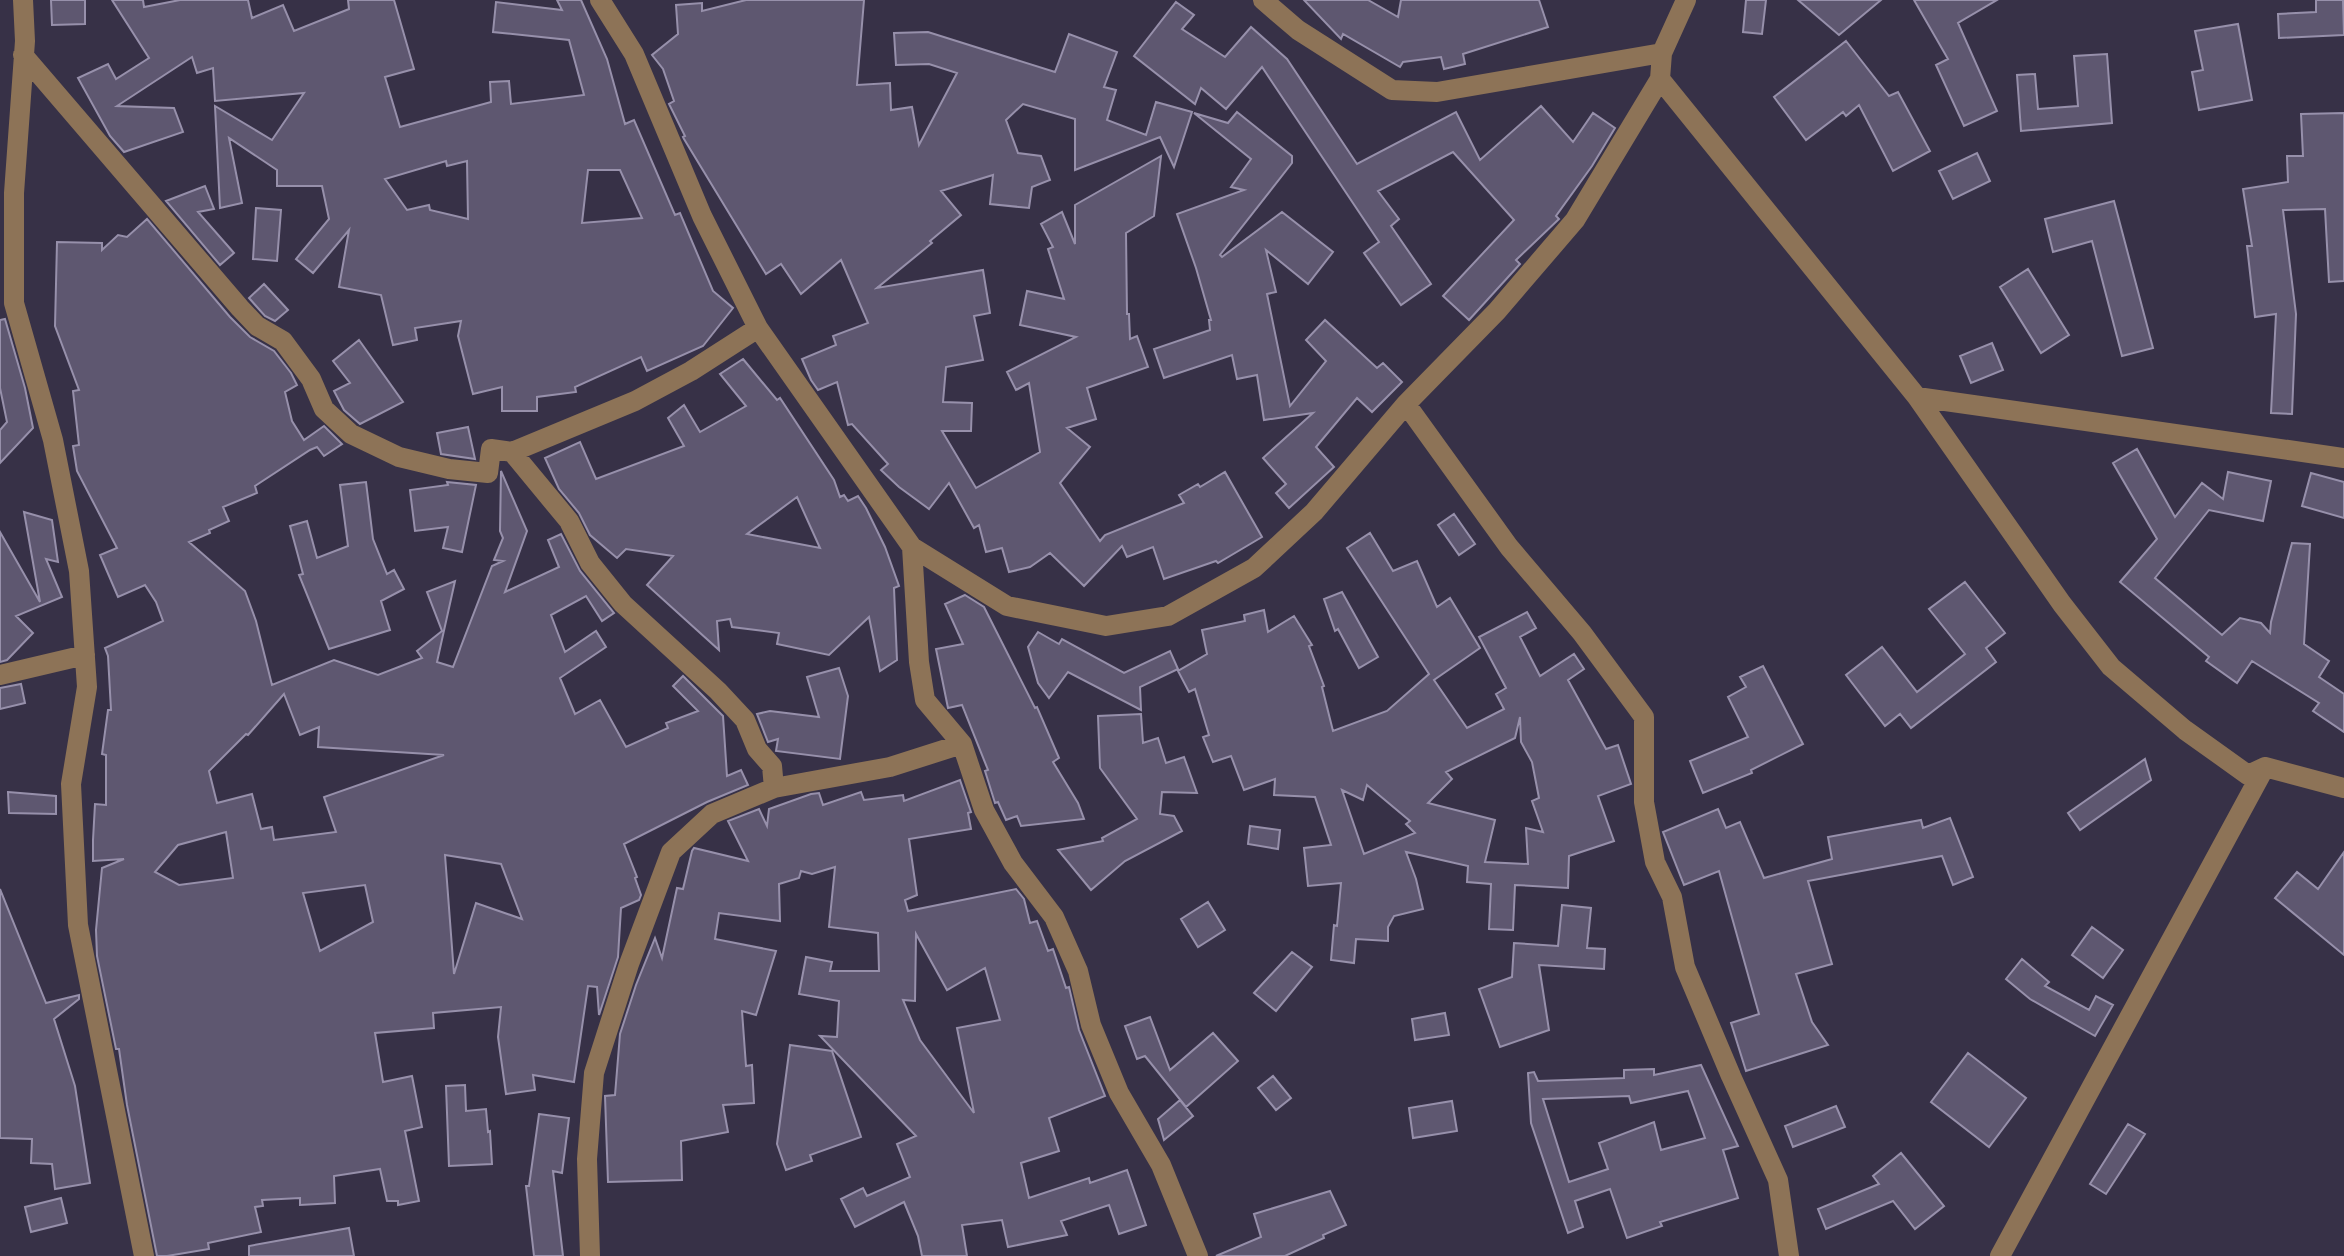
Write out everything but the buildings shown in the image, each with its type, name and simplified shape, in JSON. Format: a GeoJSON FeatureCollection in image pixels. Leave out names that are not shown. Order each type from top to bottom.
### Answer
{"type":"FeatureCollection","features":[{"type":"Feature","properties":{"kind":"street"},"geometry":{"type":"LineString","coordinates":[[23,0],[25,41],[14,193],[14,303],[56,454],[79,571],[87,687],[71,784],[78,925],[144,1256]]}},
{"type":"Feature","properties":{"kind":"street"},"geometry":{"type":"LineString","coordinates":[[600,0],[634,54],[702,216],[758,328],[912,547],[1007,606],[1106,626],[1168,616],[1254,568],[1314,512],[1406,404],[1497,311],[1575,220],[1660,79],[1662,53],[1686,0]]}},
{"type":"Feature","properties":{"kind":"street"},"geometry":{"type":"LineString","coordinates":[[1263,0],[1298,30],[1392,90],[1437,92],[1662,53]]}},
{"type":"Feature","properties":{"kind":"street"},"geometry":{"type":"LineString","coordinates":[[23,55],[142,190],[240,308],[257,326],[283,341],[311,379],[324,409],[351,434],[399,457],[449,469],[488,473],[491,449],[512,452],[635,401],[691,371],[758,328]]}},
{"type":"Feature","properties":{"kind":"street"},"geometry":{"type":"LineString","coordinates":[[1660,79],[1917,397],[2062,604],[2111,667],[2185,730],[2248,775],[2265,767],[2344,788]]}},
{"type":"Feature","properties":{"kind":"street"},"geometry":{"type":"LineString","coordinates":[[1917,397],[2344,458]]}},
{"type":"Feature","properties":{"kind":"street"},"geometry":{"type":"LineString","coordinates":[[1406,404],[1509,547],[1582,633],[1644,717],[1644,802],[1655,862],[1672,897],[1685,967],[1778,1180],[1789,1256]]}},
{"type":"Feature","properties":{"kind":"street"},"geometry":{"type":"LineString","coordinates":[[512,452],[569,521],[590,563],[623,604],[718,691],[745,720],[757,749],[772,766],[774,788]]}},
{"type":"Feature","properties":{"kind":"street"},"geometry":{"type":"LineString","coordinates":[[912,547],[919,662],[925,700],[962,744],[984,810],[1013,863],[1054,917],[1078,971],[1091,1025],[1119,1093],[1161,1165],[1198,1256]]}},
{"type":"Feature","properties":{"kind":"street"},"geometry":{"type":"LineString","coordinates":[[0,675],[85,655]]}},
{"type":"Feature","properties":{"kind":"street"},"geometry":{"type":"LineString","coordinates":[[590,1256],[587,1159],[594,1073],[629,964],[671,852],[712,814],[774,788],[890,767],[962,744]]}},
{"type":"Feature","properties":{"kind":"street"},"geometry":{"type":"LineString","coordinates":[[2000,1256],[2265,767]]}}]}
